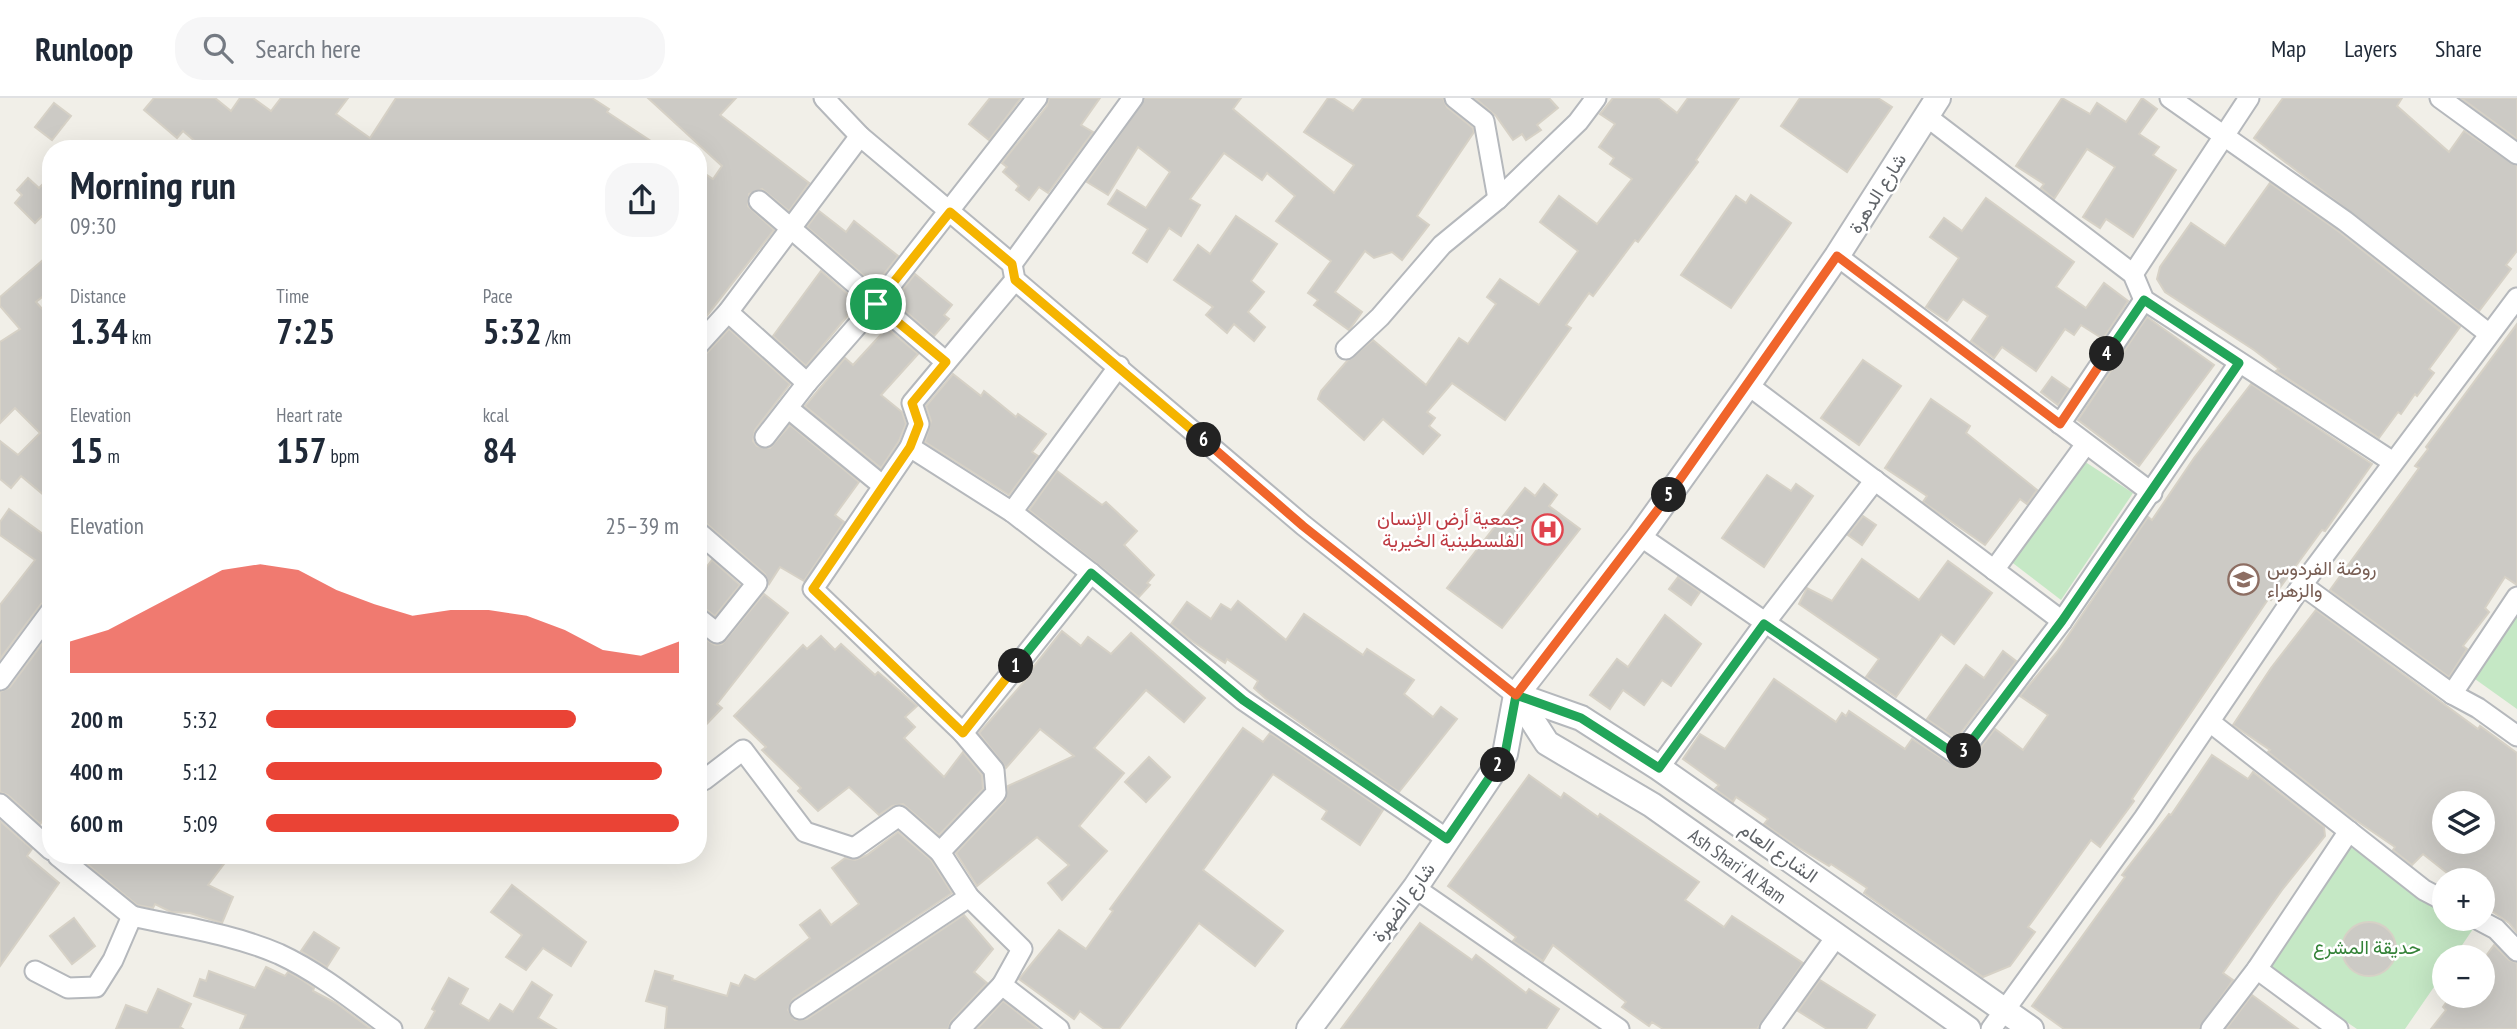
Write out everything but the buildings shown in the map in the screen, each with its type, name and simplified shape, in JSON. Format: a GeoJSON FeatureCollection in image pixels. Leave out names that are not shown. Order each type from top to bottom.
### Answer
{"type":"FeatureCollection","features":[{"type":"Feature","properties":{"kind":"street"},"geometry":{"type":"LineString","coordinates":[[824,98],[860,136],[950,212],[1119,366],[1303,526],[1516,695]]}},
{"type":"Feature","properties":{"kind":"street"},"geometry":{"type":"LineString","coordinates":[[765,437],[950,212],[1037,98]]}},
{"type":"Feature","properties":{"kind":"street"},"geometry":{"type":"LineString","coordinates":[[940,852],[996,793],[994,769],[963,733],[813,589],[910,447],[919,424],[912,403],[1014,272],[1133,98]]}},
{"type":"Feature","properties":{"kind":"street"},"geometry":{"type":"LineString","coordinates":[[1455,98],[1485,121],[1498,199]]}},
{"type":"Feature","properties":{"kind":"street"},"geometry":{"type":"LineString","coordinates":[[1346,349],[1380,317],[1442,245],[1498,199],[1578,122],[1596,98]]}},
{"type":"Feature","properties":{"kind":"street"},"geometry":{"type":"LineString","coordinates":[[2170,98],[2345,221],[2488,333]]}},
{"type":"Feature","properties":{"kind":"street"},"geometry":{"type":"LineString","coordinates":[[2133,274],[2249,98]]}},
{"type":"Feature","properties":{"kind":"street"},"geometry":{"type":"LineString","coordinates":[[2440,98],[2517,154]]}},
{"type":"Feature","properties":{"kind":"street"},"geometry":{"type":"LineString","coordinates":[[1932,107],[2133,274],[2144,300],[2393,462]]}},
{"type":"Feature","properties":{"kind":"street","name":"شارع الدهرة"},"geometry":{"type":"LineString","coordinates":[[1595,595],[1748,385],[1837,256],[1932,107]]}},
{"type":"Feature","properties":{"kind":"street"},"geometry":{"type":"LineString","coordinates":[[707,335],[728,312],[860,136]]}},
{"type":"Feature","properties":{"kind":"street"},"geometry":{"type":"LineString","coordinates":[[759,201],[946,362]]}},
{"type":"Feature","properties":{"kind":"street"},"geometry":{"type":"LineString","coordinates":[[1837,256],[2152,493]]}},
{"type":"Feature","properties":{"kind":"street"},"geometry":{"type":"LineString","coordinates":[[1998,1020],[2210,722],[2302,585],[2488,333],[2517,298]]}},
{"type":"Feature","properties":{"kind":"street"},"geometry":{"type":"LineString","coordinates":[[2060,424],[2144,300]]}},
{"type":"Feature","properties":{"kind":"street"},"geometry":{"type":"LineString","coordinates":[[728,312],[807,383]]}},
{"type":"Feature","properties":{"kind":"street"},"geometry":{"type":"LineString","coordinates":[[1640,536],[1959,757],[2062,621],[2239,363]]}},
{"type":"Feature","properties":{"kind":"street"},"geometry":{"type":"LineString","coordinates":[[1012,512],[1119,366]]}},
{"type":"Feature","properties":{"kind":"street"},"geometry":{"type":"LineString","coordinates":[[1748,385],[2062,621]]}},
{"type":"Feature","properties":{"kind":"street"},"geometry":{"type":"LineString","coordinates":[[789,408],[882,485]]}},
{"type":"Feature","properties":{"kind":"street"},"geometry":{"type":"LineString","coordinates":[[1994,570],[2086,444]]}},
{"type":"Feature","properties":{"kind":"street"},"geometry":{"type":"LineString","coordinates":[[910,447],[1012,512],[1091,573],[1243,700],[1447,839]]}},
{"type":"Feature","properties":{"kind":"street"},"geometry":{"type":"LineString","coordinates":[[1659,768],[1764,624],[1875,480]]}},
{"type":"Feature","properties":{"kind":"street"},"geometry":{"type":"LineString","coordinates":[[707,540],[757,583],[717,633],[707,625]]}},
{"type":"Feature","properties":{"kind":"street"},"geometry":{"type":"LineString","coordinates":[[963,733],[1091,573]]}},
{"type":"Feature","properties":{"kind":"street"},"geometry":{"type":"LineString","coordinates":[[2302,585],[2452,694],[2478,708],[2517,736]]}},
{"type":"Feature","properties":{"kind":"street","name":"شارع الضهرة"},"geometry":{"type":"LineString","coordinates":[[1317,1026],[1415,888],[1505,754],[1516,695],[1595,595]]}},
{"type":"Feature","properties":{"kind":"street"},"geometry":{"type":"LineString","coordinates":[[2452,694],[2517,597]]}},
{"type":"Feature","properties":{"kind":"street"},"geometry":{"type":"LineString","coordinates":[[0,680],[42,623]]}},
{"type":"Feature","properties":{"kind":"street","name":"الشارع العام"},"geometry":{"type":"LineString","coordinates":[[1516,695],[1581,718],[1659,768],[1998,1020],[2031,1029]]}},
{"type":"Feature","properties":{"kind":"street","name":"Ash Shari' Al 'Aam"},"geometry":{"type":"LineString","coordinates":[[1516,695],[1547,743],[1652,805],[1968,1029]]}},
{"type":"Feature","properties":{"kind":"street"},"geometry":{"type":"LineString","coordinates":[[2210,722],[2432,894]]}},
{"type":"Feature","properties":{"kind":"street"},"geometry":{"type":"LineString","coordinates":[[707,778],[743,750],[805,832],[854,848],[899,816],[940,852],[969,897],[1022,949],[1002,985],[960,1029]]}},
{"type":"Feature","properties":{"kind":"street"},"geometry":{"type":"LineString","coordinates":[[0,804],[42,842]]}},
{"type":"Feature","properties":{"kind":"street"},"geometry":{"type":"LineString","coordinates":[[2211,1029],[2257,969],[2349,831]]}},
{"type":"Feature","properties":{"kind":"street"},"geometry":{"type":"LineString","coordinates":[[68,864],[132,916],[239,940],[278,954],[323,978],[392,1029]]}},
{"type":"Feature","properties":{"kind":"street"},"geometry":{"type":"LineString","coordinates":[[1415,888],[1619,1029]]}},
{"type":"Feature","properties":{"kind":"street"},"geometry":{"type":"LineString","coordinates":[[800,1009],[969,897]]}},
{"type":"Feature","properties":{"kind":"street"},"geometry":{"type":"LineString","coordinates":[[35,971],[68,988],[96,987],[113,960],[132,916]]}},
{"type":"Feature","properties":{"kind":"street"},"geometry":{"type":"LineString","coordinates":[[2495,928],[2517,951]]}},
{"type":"Feature","properties":{"kind":"street"},"geometry":{"type":"LineString","coordinates":[[1770,1029],[1836,937]]}},
{"type":"Feature","properties":{"kind":"street"},"geometry":{"type":"LineString","coordinates":[[2257,969],[2338,1029]]}},
{"type":"Feature","properties":{"kind":"street"},"geometry":{"type":"LineString","coordinates":[[1002,985],[1059,1029]]}},
{"type":"Feature","properties":{"kind":"green space"},"geometry":{"type":"Polygon","coordinates":[[[2070,452],[2133,493],[2061,600],[2001,554],[2070,452]]]}},
{"type":"Feature","properties":{"kind":"green space"},"geometry":{"type":"Polygon","coordinates":[[[2517,609],[2517,709],[2475,679],[2517,609]]]}},
{"type":"Feature","properties":{"kind":"green space","name":"حديقة المشرع"},"geometry":{"type":"Polygon","coordinates":[[[2346,844],[2432,902],[2432,931],[2472,931],[2462,945],[2432,945],[2432,990],[2405,1029],[2357,1029],[2263,966],[2346,844]]]}},
{"type":"Feature","properties":{"kind":"place","name":"جمعية أرض الإنسان الفلسطينية الخيرية"},"geometry":{"type":"Point","coordinates":[1547,529]}},
{"type":"Feature","properties":{"kind":"place","name":"روضة الفردوس والزهراء"},"geometry":{"type":"Point","coordinates":[2244,579]}},
{"type":"Feature","properties":{"kind":"route"},"geometry":{"type":"LineString","coordinates":[[876,304],[946,362],[912,403],[919,424],[910,447],[813,589],[963,733],[1091,573],[1243,700],[1447,839],[1505,754],[1516,695],[1581,718],[1659,768],[1764,624],[1959,757],[2062,621],[2239,363],[2144,300],[2060,424],[1837,256],[1640,536],[1516,695],[1303,526],[1119,366],[1015,280],[1012,264],[950,212],[876,304]]}}]}
